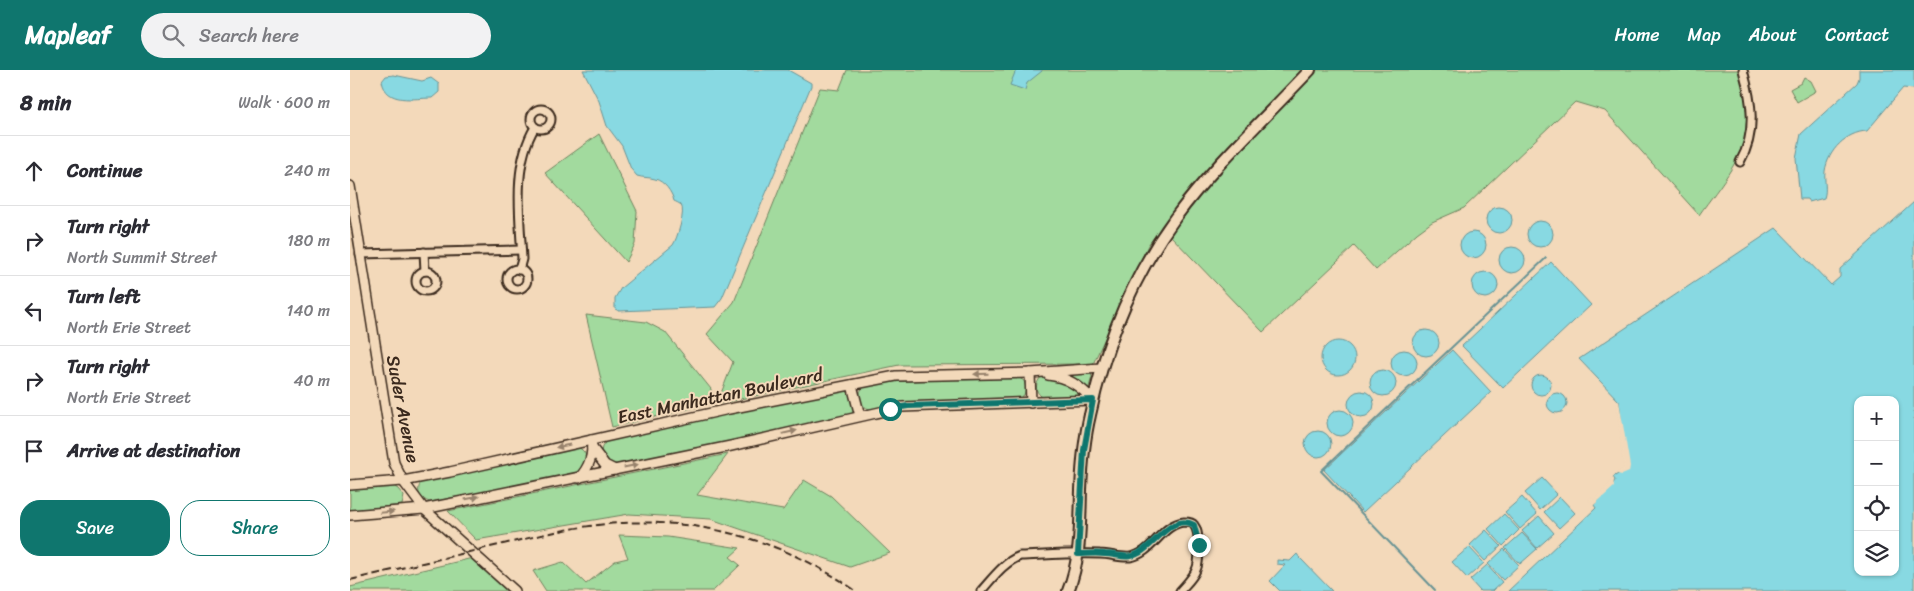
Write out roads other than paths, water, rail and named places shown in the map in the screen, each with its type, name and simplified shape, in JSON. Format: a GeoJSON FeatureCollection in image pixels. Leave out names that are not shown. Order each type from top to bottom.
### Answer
{"type":"FeatureCollection","features":[{"type":"Feature","properties":{"kind":"main road"},"geometry":{"type":"LineString","coordinates":[[1068,591],[1078,554],[1084,450],[1093,400],[1101,368],[1130,293],[1152,252],[1194,194],[1310,70]]}},
{"type":"Feature","properties":{"kind":"street"},"geometry":{"type":"LineString","coordinates":[[1740,162],[1750,141],[1752,116],[1749,92],[1743,70]]}},
{"type":"Feature","properties":{"kind":"street"},"geometry":{"type":"LineString","coordinates":[[519,270],[521,250],[520,173],[523,155],[535,127]]}},
{"type":"Feature","properties":{"kind":"street","name":"Suder Avenue"},"geometry":{"type":"LineString","coordinates":[[350,186],[391,451],[396,470],[412,495],[424,508],[515,591]]}},
{"type":"Feature","properties":{"kind":"street"},"geometry":{"type":"LineString","coordinates":[[360,254],[521,250]]}},
{"type":"Feature","properties":{"kind":"street"},"geometry":{"type":"LineString","coordinates":[[424,252],[425,271]]}},
{"type":"Feature","properties":{"kind":"street","name":"East Manhattan Boulevard"},"geometry":{"type":"LineString","coordinates":[[350,485],[403,481],[591,444],[896,376],[1030,373],[1101,368]]}},
{"type":"Feature","properties":{"kind":"street"},"geometry":{"type":"LineString","coordinates":[[1031,402],[1030,373],[1057,376],[1072,382],[1093,400]]}},
{"type":"Feature","properties":{"kind":"street"},"geometry":{"type":"LineString","coordinates":[[852,385],[860,416]]}},
{"type":"Feature","properties":{"kind":"street"},"geometry":{"type":"LineString","coordinates":[[350,515],[424,508],[523,487],[550,484],[902,407],[1093,400]]}},
{"type":"Feature","properties":{"kind":"street"},"geometry":{"type":"LineString","coordinates":[[591,444],[605,465],[615,470]]}},
{"type":"Feature","properties":{"kind":"street"},"geometry":{"type":"LineString","coordinates":[[579,478],[586,470],[591,444]]}},
{"type":"Feature","properties":{"kind":"street"},"geometry":{"type":"LineString","coordinates":[[981,591],[1003,567],[1016,558],[1078,554],[1134,556],[1148,548],[1166,529],[1176,523],[1189,522],[1196,529],[1199,545],[1198,567],[1194,575],[1180,591]]}},
{"type":"Feature","properties":{"kind":"water"},"geometry":{"type":"Polygon","coordinates":[[[583,70],[788,70],[811,83],[722,298],[715,307],[619,311],[615,309],[615,298],[621,288],[673,245],[680,225],[682,208],[680,204],[674,201],[664,184],[653,178],[637,176],[631,169],[622,146],[607,126],[599,101],[583,70]]]}},
{"type":"Feature","properties":{"kind":"water"},"geometry":{"type":"Polygon","coordinates":[[[1016,70],[1042,71],[1027,83],[1025,90],[1010,85],[1016,70]]]}},
{"type":"Feature","properties":{"kind":"water"},"geometry":{"type":"Polygon","coordinates":[[[1859,70],[1914,70],[1914,89],[1903,88],[1867,131],[1859,132],[1845,139],[1834,150],[1825,171],[1824,198],[1809,202],[1807,199],[1800,199],[1796,158],[1801,134],[1857,83],[1859,70]]]}},
{"type":"Feature","properties":{"kind":"water"},"geometry":{"type":"Polygon","coordinates":[[[394,75],[422,81],[431,78],[439,84],[439,92],[432,98],[409,99],[395,97],[389,94],[382,81],[386,76],[394,75]]]}},
{"type":"Feature","properties":{"kind":"water"},"geometry":{"type":"Polygon","coordinates":[[[1914,202],[1914,591],[1508,591],[1596,508],[1594,505],[1613,484],[1615,480],[1613,477],[1627,469],[1619,401],[1579,359],[1776,228],[1831,285],[1840,277],[1840,269],[1914,202]]]}},
{"type":"Feature","properties":{"kind":"water"},"geometry":{"type":"Polygon","coordinates":[[[1499,207],[1509,210],[1512,220],[1509,230],[1499,233],[1489,230],[1486,220],[1489,210],[1499,207]]]}},
{"type":"Feature","properties":{"kind":"water"},"geometry":{"type":"Polygon","coordinates":[[[1540,221],[1550,224],[1553,234],[1550,244],[1540,247],[1530,244],[1527,234],[1530,224],[1540,221]]]}},
{"type":"Feature","properties":{"kind":"water"},"geometry":{"type":"Polygon","coordinates":[[[1473,232],[1483,235],[1486,245],[1483,255],[1473,258],[1463,255],[1460,245],[1463,235],[1473,232]]]}},
{"type":"Feature","properties":{"kind":"water"},"geometry":{"type":"Polygon","coordinates":[[[1512,247],[1522,250],[1525,260],[1522,270],[1512,273],[1502,270],[1499,260],[1502,250],[1512,247]]]}},
{"type":"Feature","properties":{"kind":"water"},"geometry":{"type":"Polygon","coordinates":[[[1551,262],[1591,305],[1503,388],[1462,346],[1551,262]]]}},
{"type":"Feature","properties":{"kind":"water"},"geometry":{"type":"Polygon","coordinates":[[[1485,272],[1495,275],[1498,285],[1495,295],[1485,298],[1475,295],[1472,285],[1475,275],[1485,272]]]}},
{"type":"Feature","properties":{"kind":"water"},"geometry":{"type":"Polygon","coordinates":[[[1426,330],[1436,333],[1439,343],[1436,353],[1426,356],[1416,353],[1413,343],[1416,333],[1426,330]]]}},
{"type":"Feature","properties":{"kind":"water"},"geometry":{"type":"Polygon","coordinates":[[[1338,341],[1345,342],[1350,346],[1354,351],[1354,365],[1350,370],[1345,374],[1338,375],[1331,374],[1326,370],[1322,365],[1321,358],[1322,351],[1326,346],[1331,342],[1338,341]]]}},
{"type":"Feature","properties":{"kind":"water"},"geometry":{"type":"Polygon","coordinates":[[[1404,350],[1414,353],[1417,363],[1414,373],[1404,376],[1394,373],[1391,363],[1394,353],[1404,350]]]}},
{"type":"Feature","properties":{"kind":"water"},"geometry":{"type":"Polygon","coordinates":[[[1452,350],[1491,392],[1363,512],[1324,470],[1452,350]]]}},
{"type":"Feature","properties":{"kind":"water"},"geometry":{"type":"Polygon","coordinates":[[[1383,370],[1393,373],[1396,383],[1393,393],[1383,396],[1373,393],[1370,383],[1373,373],[1383,370]]]}},
{"type":"Feature","properties":{"kind":"water"},"geometry":{"type":"Polygon","coordinates":[[[1541,375],[1548,378],[1551,385],[1548,392],[1541,395],[1534,392],[1531,385],[1534,378],[1541,375]]]}},
{"type":"Feature","properties":{"kind":"water"},"geometry":{"type":"Polygon","coordinates":[[[1361,391],[1371,394],[1374,404],[1371,414],[1361,417],[1351,414],[1348,404],[1351,394],[1361,391]]]}},
{"type":"Feature","properties":{"kind":"water"},"geometry":{"type":"Polygon","coordinates":[[[1557,393],[1564,396],[1567,403],[1564,410],[1557,413],[1550,410],[1547,403],[1550,396],[1557,393]]]}},
{"type":"Feature","properties":{"kind":"water"},"geometry":{"type":"Polygon","coordinates":[[[1340,410],[1350,413],[1353,423],[1350,433],[1340,436],[1330,433],[1327,423],[1330,413],[1340,410]]]}},
{"type":"Feature","properties":{"kind":"water"},"geometry":{"type":"Polygon","coordinates":[[[1318,431],[1328,434],[1331,444],[1328,454],[1318,457],[1308,454],[1305,444],[1308,434],[1318,431]]]}},
{"type":"Feature","properties":{"kind":"water"},"geometry":{"type":"Polygon","coordinates":[[[1542,478],[1557,494],[1540,510],[1525,493],[1542,478]]]}},
{"type":"Feature","properties":{"kind":"water"},"geometry":{"type":"Polygon","coordinates":[[[1522,497],[1537,514],[1520,529],[1505,512],[1522,497]]]}},
{"type":"Feature","properties":{"kind":"water"},"geometry":{"type":"Polygon","coordinates":[[[1560,497],[1575,513],[1559,528],[1544,512],[1560,497]]]}},
{"type":"Feature","properties":{"kind":"water"},"geometry":{"type":"Polygon","coordinates":[[[1504,514],[1519,530],[1503,546],[1488,529],[1504,514]]]}},
{"type":"Feature","properties":{"kind":"water"},"geometry":{"type":"Polygon","coordinates":[[[1539,516],[1554,533],[1537,548],[1522,531],[1539,516]]]}},
{"type":"Feature","properties":{"kind":"water"},"geometry":{"type":"Polygon","coordinates":[[[1486,530],[1501,546],[1485,561],[1470,545],[1486,530]]]}},
{"type":"Feature","properties":{"kind":"water"},"geometry":{"type":"Polygon","coordinates":[[[1522,533],[1537,549],[1520,564],[1505,548],[1522,533]]]}},
{"type":"Feature","properties":{"kind":"water"},"geometry":{"type":"Polygon","coordinates":[[[1469,547],[1484,563],[1467,578],[1452,562],[1469,547]]]}},
{"type":"Feature","properties":{"kind":"water"},"geometry":{"type":"Polygon","coordinates":[[[1504,549],[1519,565],[1503,580],[1488,564],[1504,549]]]}},
{"type":"Feature","properties":{"kind":"water"},"geometry":{"type":"Polygon","coordinates":[[[1297,554],[1332,591],[1280,591],[1270,581],[1285,565],[1277,564],[1277,560],[1290,561],[1297,554]]]}},
{"type":"Feature","properties":{"kind":"water"},"geometry":{"type":"Polygon","coordinates":[[[1487,565],[1502,582],[1492,591],[1480,591],[1470,580],[1487,565]]]}},
{"type":"Feature","properties":{"kind":"waterway"},"geometry":{"type":"LineString","coordinates":[[1435,590],[1321,471],[1546,258]]}},
{"type":"Feature","properties":{"kind":"railway"},"geometry":{"type":"LineString","coordinates":[[350,580],[565,530],[625,523],[660,523],[695,526],[763,543],[795,556],[826,572],[856,591]]}}]}
